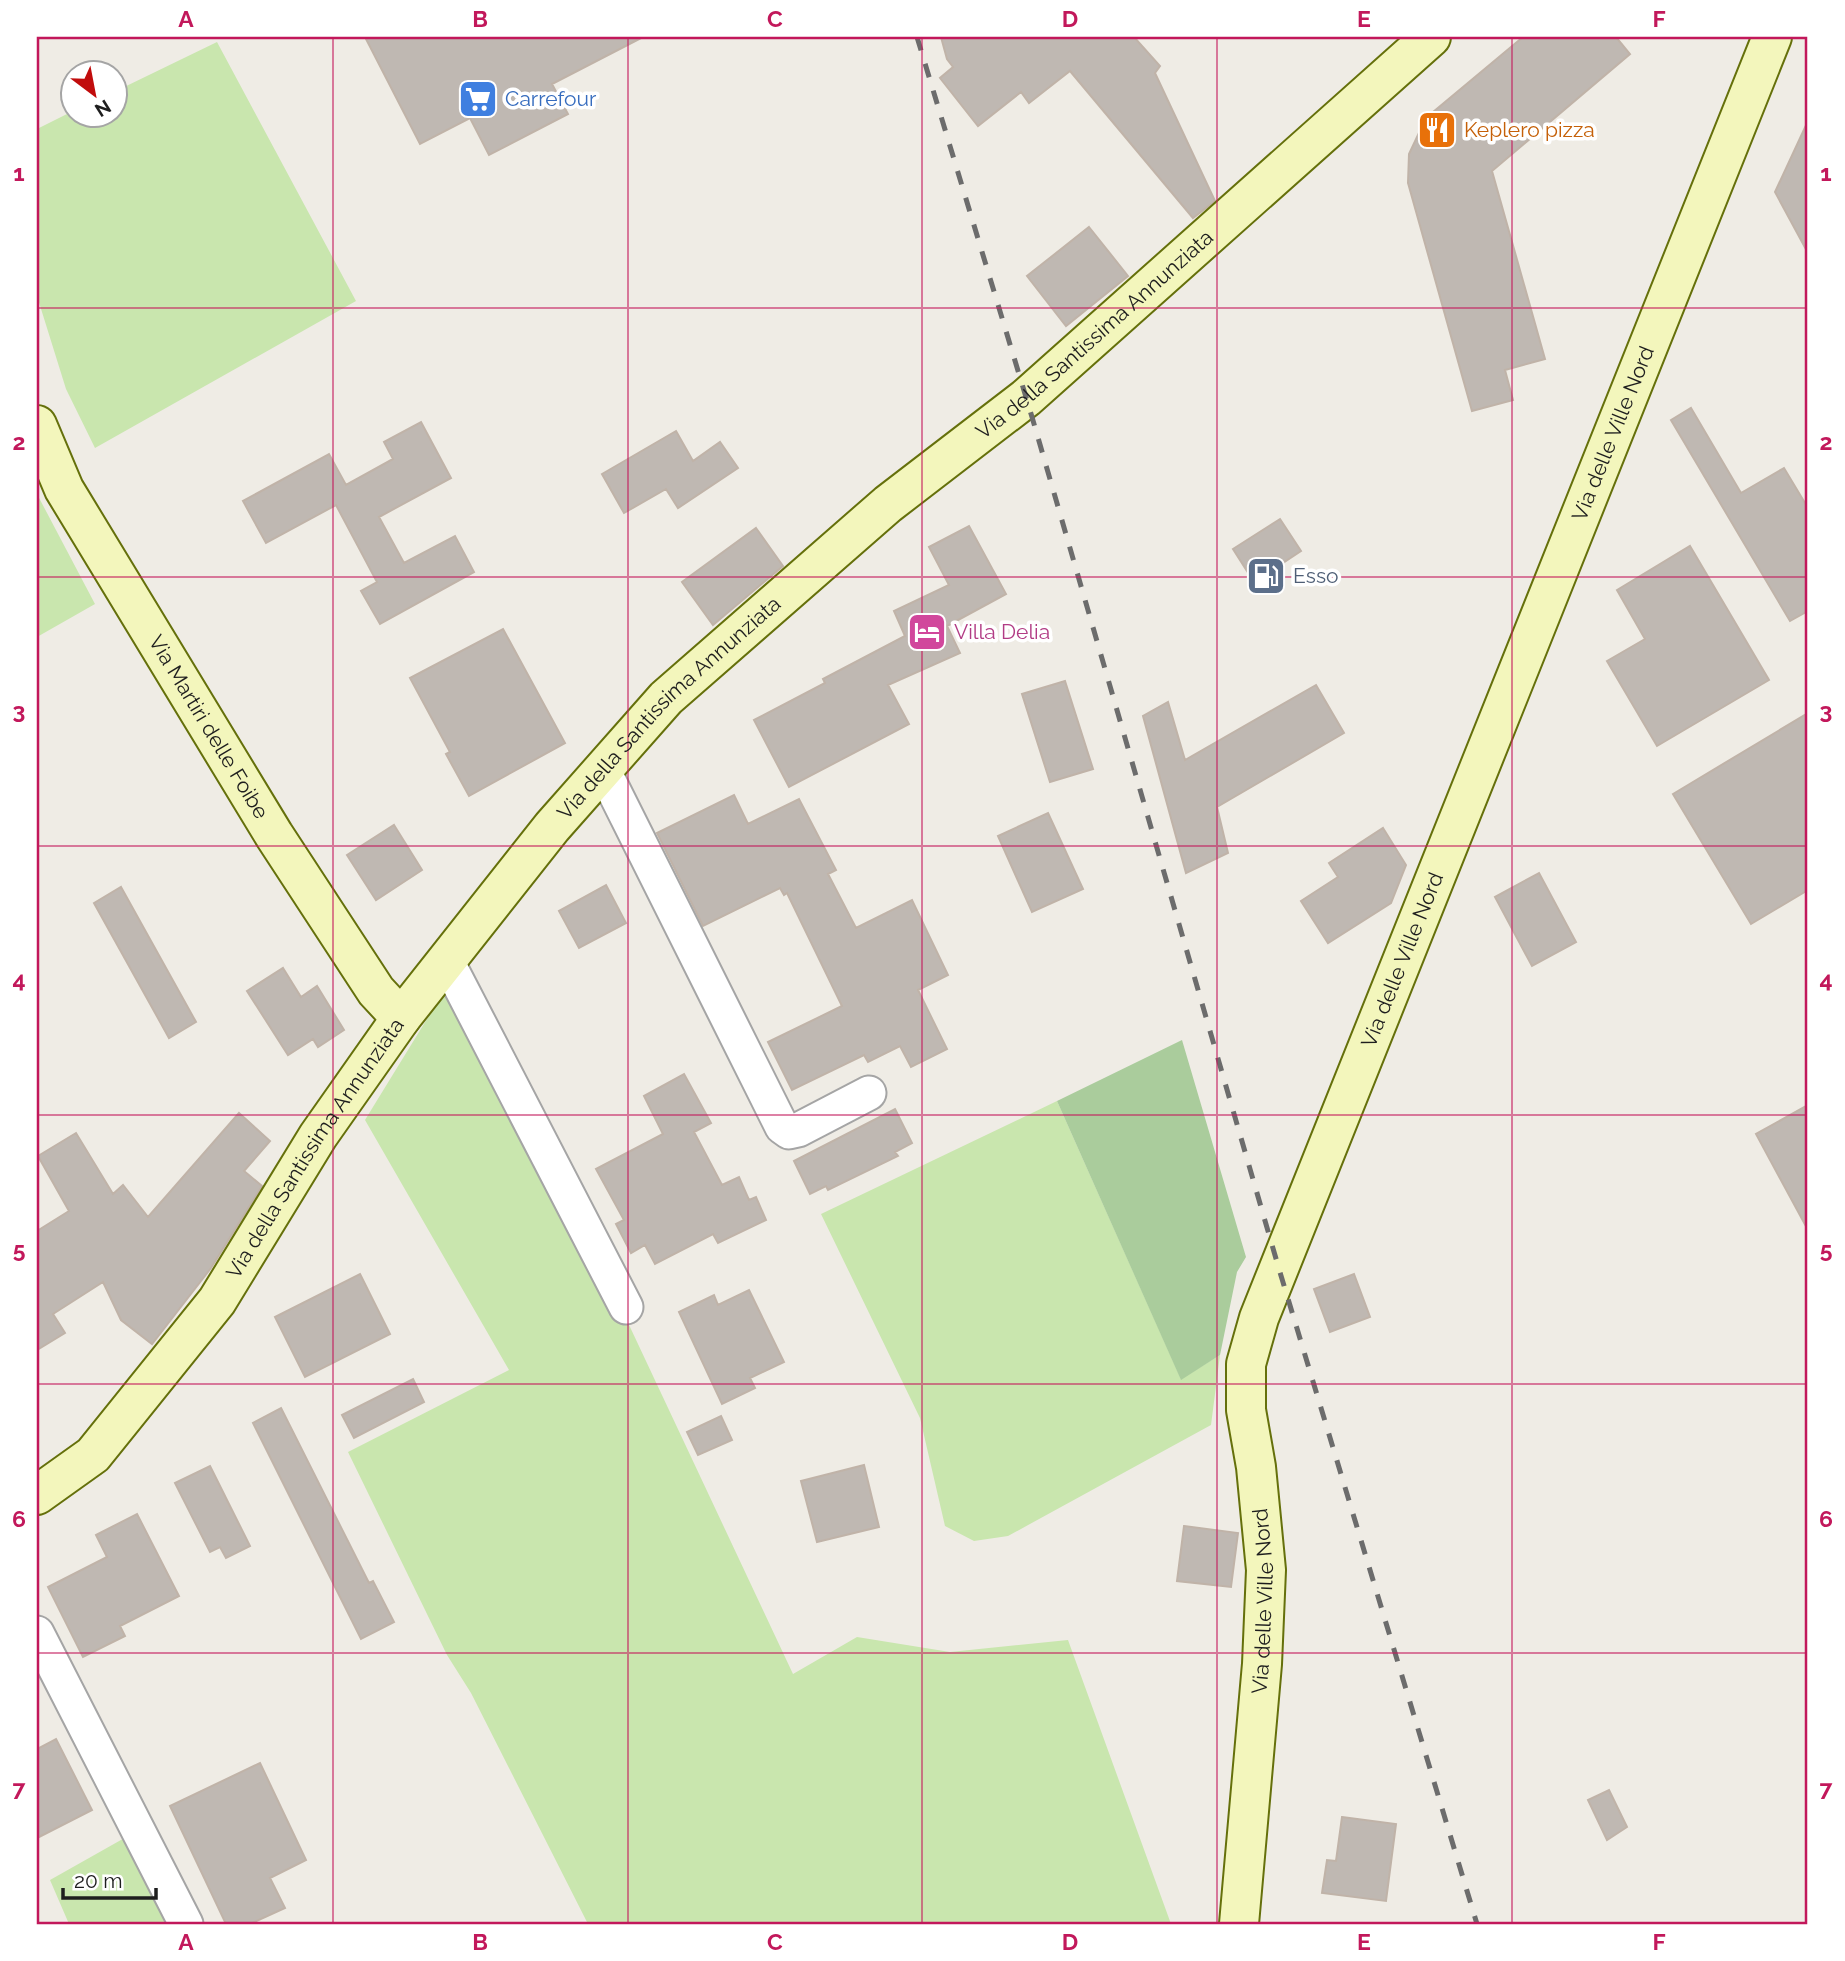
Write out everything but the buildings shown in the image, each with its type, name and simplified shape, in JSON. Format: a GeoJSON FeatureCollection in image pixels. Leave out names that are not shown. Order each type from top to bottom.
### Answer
{"type":"FeatureCollection","features":[{"type":"Feature","properties":{"kind":"street","name":"Via della Santissima Annunziata"},"geometry":{"type":"LineString","coordinates":[[37,1495],[93,1455],[217,1301],[318,1136],[401,1018],[552,827],[666,698],[888,503],[1026,398],[1431,37]]}},
{"type":"Feature","properties":{"kind":"street","name":"Via delle Ville Nord"},"geometry":{"type":"LineString","coordinates":[[1239,1924],[1262,1664],[1266,1570],[1256,1467],[1246,1410],[1246,1364],[1255,1329],[1499,713],[1772,37]]}},
{"type":"Feature","properties":{"kind":"street","name":"Via Martiri delle Foibe"},"geometry":{"type":"LineString","coordinates":[[37,425],[64,489],[274,835],[376,991],[401,1018]]}},
{"type":"Feature","properties":{"kind":"street"},"geometry":{"type":"LineString","coordinates":[[596,777],[782,1127],[789,1132],[798,1130],[869,1093]]}},
{"type":"Feature","properties":{"kind":"street"},"geometry":{"type":"LineString","coordinates":[[596,777],[763,1137]]}},
{"type":"Feature","properties":{"kind":"street"},"geometry":{"type":"LineString","coordinates":[[447,961],[626,1307]]}},
{"type":"Feature","properties":{"kind":"street"},"geometry":{"type":"LineString","coordinates":[[37,1633],[186,1924]]}},
{"type":"Feature","properties":{"kind":"green space"},"geometry":{"type":"Polygon","coordinates":[[[217,42],[356,301],[95,448],[66,389],[37,296],[37,129],[60,118],[60,130],[130,130],[130,84],[217,42]]]}},
{"type":"Feature","properties":{"kind":"green space"},"geometry":{"type":"Polygon","coordinates":[[[37,494],[95,604],[37,637],[37,494]]]}},
{"type":"Feature","properties":{"kind":"green space"},"geometry":{"type":"Polygon","coordinates":[[[446,988],[630,1327],[793,1674],[857,1637],[950,1652],[1068,1640],[1171,1924],[588,1924],[471,1693],[447,1655],[348,1452],[509,1370],[365,1120],[446,988]]]}},
{"type":"Feature","properties":{"kind":"green space"},"geometry":{"type":"Polygon","coordinates":[[[1182,1040],[1246,1257],[1237,1272],[1220,1355],[1181,1380],[1057,1101],[1182,1040]]]}},
{"type":"Feature","properties":{"kind":"green space"},"geometry":{"type":"Polygon","coordinates":[[[1057,1101],[1181,1379],[1220,1355],[1211,1425],[1008,1536],[974,1541],[945,1526],[920,1418],[821,1214],[1057,1101]]]}},
{"type":"Feature","properties":{"kind":"green space"},"geometry":{"type":"Polygon","coordinates":[[[128,1836],[175,1924],[69,1924],[50,1880],[128,1836]]]}},
{"type":"Feature","properties":{"kind":"railway"},"geometry":{"type":"LineString","coordinates":[[917,37],[1032,417],[1279,1269],[1477,1924]]}},
{"type":"Feature","properties":{"kind":"place","name":"Carrefour"},"geometry":{"type":"Point","coordinates":[478,99]}},
{"type":"Feature","properties":{"kind":"place","name":"Keplero pizza"},"geometry":{"type":"Point","coordinates":[1437,130]}},
{"type":"Feature","properties":{"kind":"place","name":"Esso"},"geometry":{"type":"Point","coordinates":[1266,576]}},
{"type":"Feature","properties":{"kind":"place","name":"Villa Delia"},"geometry":{"type":"Point","coordinates":[927,632]}}]}
